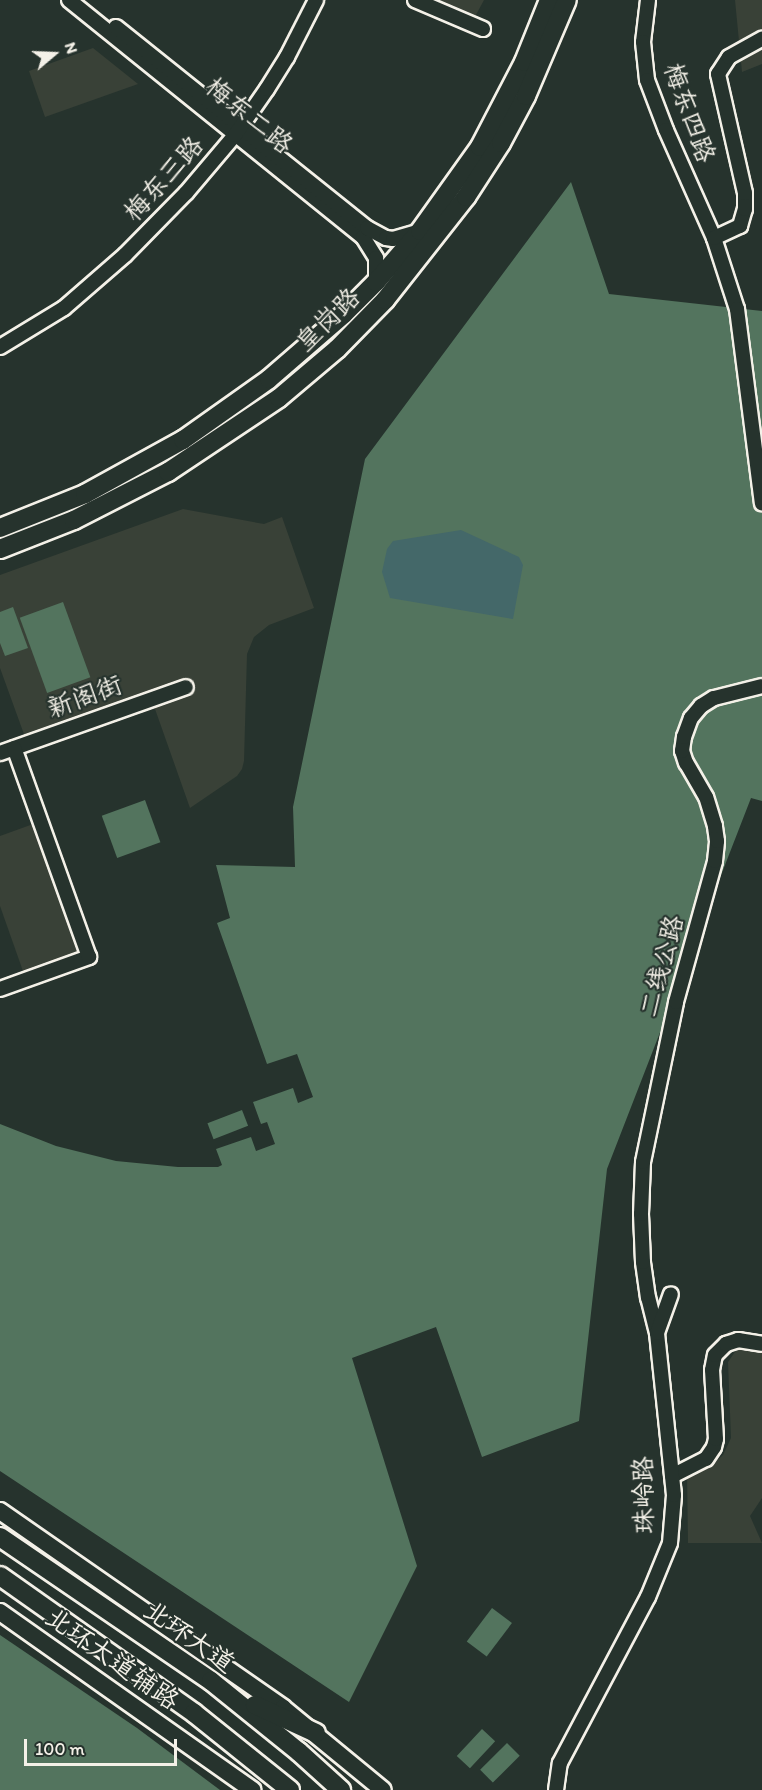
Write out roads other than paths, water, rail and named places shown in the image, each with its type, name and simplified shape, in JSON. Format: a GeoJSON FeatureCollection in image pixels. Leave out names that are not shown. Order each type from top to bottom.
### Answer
{"type":"FeatureCollection","features":[{"type":"Feature","properties":{"kind":"highway","name":"皇岗路"},"geometry":{"type":"LineString","coordinates":[[0,528],[85,494],[183,440],[269,379],[344,314],[376,282],[420,231],[480,147],[516,79],[549,0]]}},
{"type":"Feature","properties":{"kind":"highway","name":"皇岗路"},"geometry":{"type":"LineString","coordinates":[[0,549],[75,520],[168,472],[279,398],[337,349],[386,300],[466,198],[501,143],[526,96],[567,0]]}},
{"type":"Feature","properties":{"kind":"highway","name":"北环大道"},"geometry":{"type":"LineString","coordinates":[[2,1538],[211,1681],[299,1752],[341,1790]]}},
{"type":"Feature","properties":{"kind":"highway"},"geometry":{"type":"LineString","coordinates":[[0,1576],[194,1713],[286,1787]]}},
{"type":"Feature","properties":{"kind":"highway"},"geometry":{"type":"LineString","coordinates":[[211,1681],[272,1715],[316,1733]]}},
{"type":"Feature","properties":{"kind":"main road"},"geometry":{"type":"LineString","coordinates":[[0,1511],[316,1733],[383,1790]]}},
{"type":"Feature","properties":{"kind":"main road","name":"北环大道辅路"},"geometry":{"type":"LineString","coordinates":[[0,1612],[252,1790]]}},
{"type":"Feature","properties":{"kind":"street","name":"梅东二路"},"geometry":{"type":"LineString","coordinates":[[69,0],[377,234],[393,239],[420,231]]}},
{"type":"Feature","properties":{"kind":"street","name":"梅东二路"},"geometry":{"type":"LineString","coordinates":[[82,0],[363,237],[376,258],[376,282]]}},
{"type":"Feature","properties":{"kind":"street","name":"梅东三路"},"geometry":{"type":"LineString","coordinates":[[0,347],[64,308],[104,274],[186,194],[238,130],[287,57],[316,0]]}},
{"type":"Feature","properties":{"kind":"street"},"geometry":{"type":"LineString","coordinates":[[415,0],[483,29]]}},
{"type":"Feature","properties":{"kind":"street","name":"梅东四路"},"geometry":{"type":"LineString","coordinates":[[648,0],[642,42],[647,80],[666,130],[714,238]]}},
{"type":"Feature","properties":{"kind":"street"},"geometry":{"type":"LineString","coordinates":[[762,39],[729,57],[718,74],[745,194],[745,208],[740,226],[714,238],[737,309],[762,503]]}},
{"type":"Feature","properties":{"kind":"street","name":"二线公路"},"geometry":{"type":"LineString","coordinates":[[657,1333],[651,1314],[643,1262],[640,1214],[644,1153],[676,1002],[715,861],[717,841],[706,797],[686,763],[682,751],[684,737],[691,718],[702,706],[714,698],[762,686]]}},
{"type":"Feature","properties":{"kind":"street","name":"新阁街"},"geometry":{"type":"LineString","coordinates":[[0,753],[186,687]]}},
{"type":"Feature","properties":{"kind":"street"},"geometry":{"type":"LineString","coordinates":[[0,989],[89,957],[14,748]]}},
{"type":"Feature","properties":{"kind":"street","name":"珠岭路"},"geometry":{"type":"LineString","coordinates":[[556,1790],[560,1763],[648,1598],[666,1558],[672,1527],[672,1476],[657,1333],[671,1294]]}},
{"type":"Feature","properties":{"kind":"street"},"geometry":{"type":"LineString","coordinates":[[672,1476],[706,1459],[714,1447],[716,1439],[712,1370],[716,1355],[726,1344],[738,1340],[762,1344]]}},
{"type":"Feature","properties":{"kind":"street","name":"珠岭路"},"geometry":{"type":"LineString","coordinates":[[564,1790],[568,1748]]}},
{"type":"Feature","properties":{"kind":"water"},"geometry":{"type":"Polygon","coordinates":[[[461,530],[519,557],[523,565],[513,619],[390,598],[382,572],[387,549],[393,541],[461,530]]]}}]}
